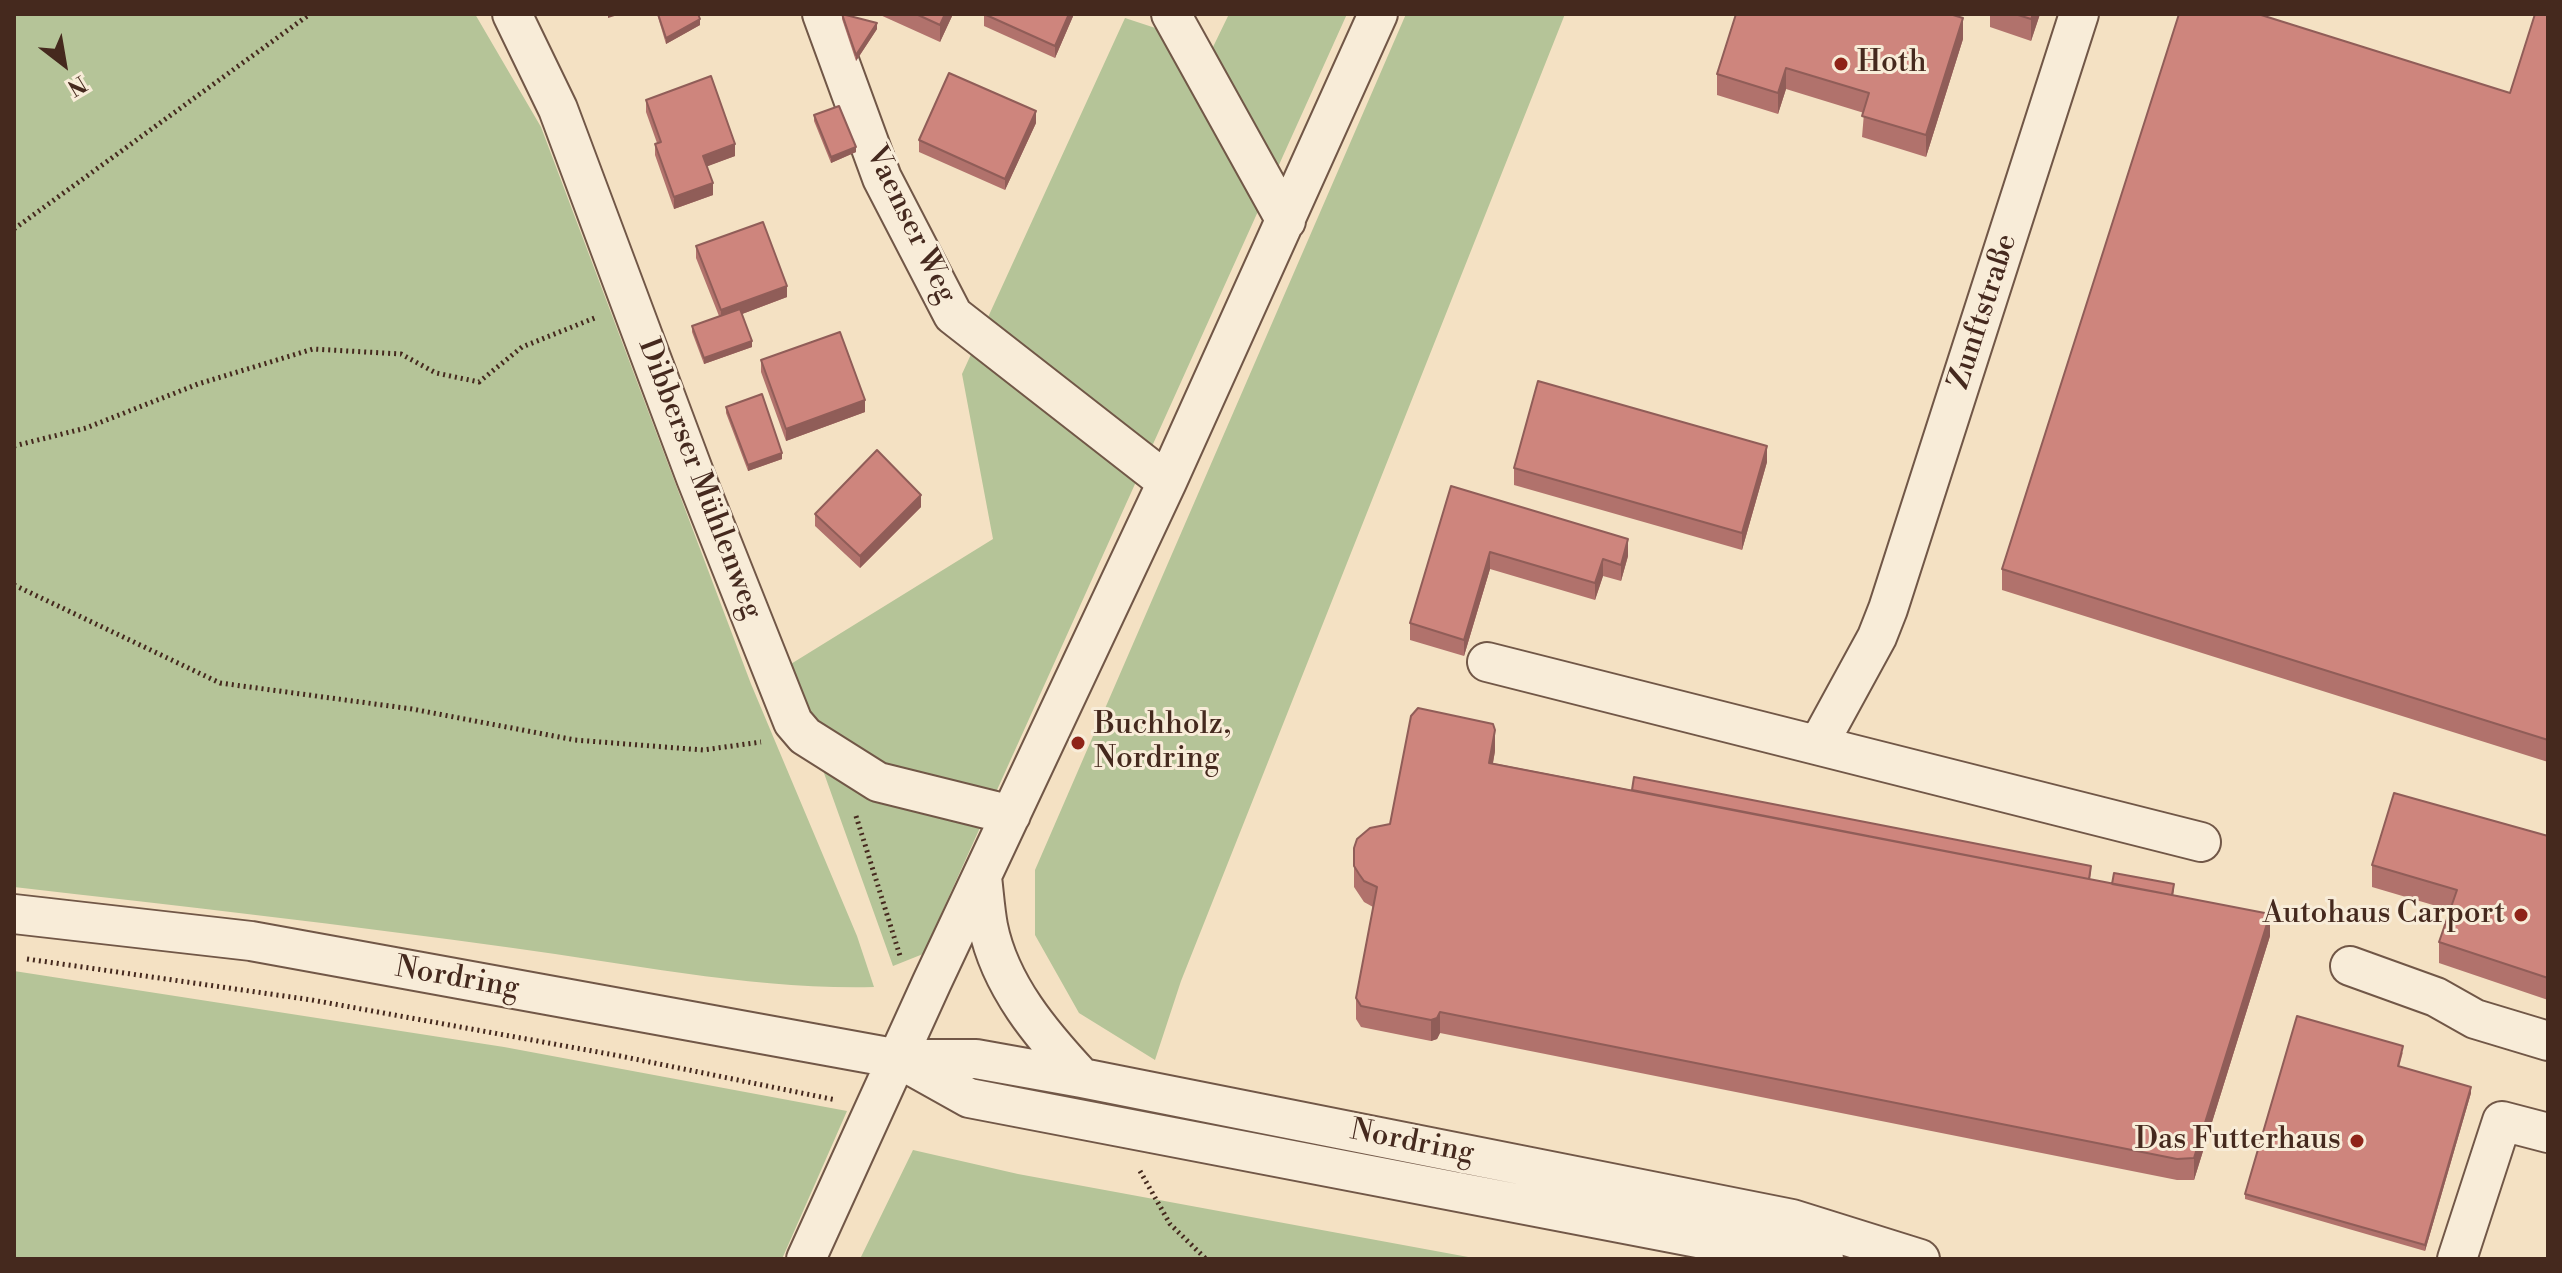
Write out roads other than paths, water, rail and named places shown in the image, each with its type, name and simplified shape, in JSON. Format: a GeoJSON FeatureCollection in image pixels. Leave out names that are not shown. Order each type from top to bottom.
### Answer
{"type":"FeatureCollection","features":[{"type":"Feature","properties":{"kind":"street","name":"Dibberser Mühlenweg"},"geometry":{"type":"LineString","coordinates":[[512,14],[558,109],[696,478],[793,722],[805,736],[878,782],[1011,815]]}},
{"type":"Feature","properties":{"kind":"street","name":"Vaenser Weg"},"geometry":{"type":"LineString","coordinates":[[822,14],[882,178],[953,315],[1167,482]]}},
{"type":"Feature","properties":{"kind":"street"},"geometry":{"type":"LineString","coordinates":[[1171,14],[1286,221]]}},
{"type":"Feature","properties":{"kind":"street"},"geometry":{"type":"LineString","coordinates":[[806,1259],[932,982],[1167,482],[1378,14]]}},
{"type":"Feature","properties":{"kind":"street","name":"Zunftstraße"},"geometry":{"type":"LineString","coordinates":[[1818,745],[1877,637],[1888,609],[2079,14]]}},
{"type":"Feature","properties":{"kind":"street"},"geometry":{"type":"LineString","coordinates":[[1487,662],[2201,842]]}},
{"type":"Feature","properties":{"kind":"street"},"geometry":{"type":"LineString","coordinates":[[982,877],[988,928],[1012,989],[1046,1040],[1082,1078]]}},
{"type":"Feature","properties":{"kind":"street","name":"Nordring"},"geometry":{"type":"LineString","coordinates":[[14,914],[251,941],[899,1059],[976,1059],[1082,1078],[1792,1219],[1920,1259]]}},
{"type":"Feature","properties":{"kind":"street"},"geometry":{"type":"LineString","coordinates":[[2350,966],[2436,997],[2475,1019],[2548,1041]]}},
{"type":"Feature","properties":{"kind":"street","name":"Nordring"},"geometry":{"type":"LineString","coordinates":[[899,1059],[969,1098],[1786,1255],[1824,1259]]}},
{"type":"Feature","properties":{"kind":"street"},"geometry":{"type":"LineString","coordinates":[[2457,1259],[2502,1121],[2548,1133]]}},
{"type":"Feature","properties":{"kind":"place","name":"Hoth"},"geometry":{"type":"Point","coordinates":[1841,64]}},
{"type":"Feature","properties":{"kind":"place","name":"Buchholz, Nordring"},"geometry":{"type":"Point","coordinates":[1078,743]}},
{"type":"Feature","properties":{"kind":"place","name":"Autohaus Carport"},"geometry":{"type":"Point","coordinates":[2521,915]}},
{"type":"Feature","properties":{"kind":"place","name":"Das Futterhaus"},"geometry":{"type":"Point","coordinates":[2357,1141]}}]}
